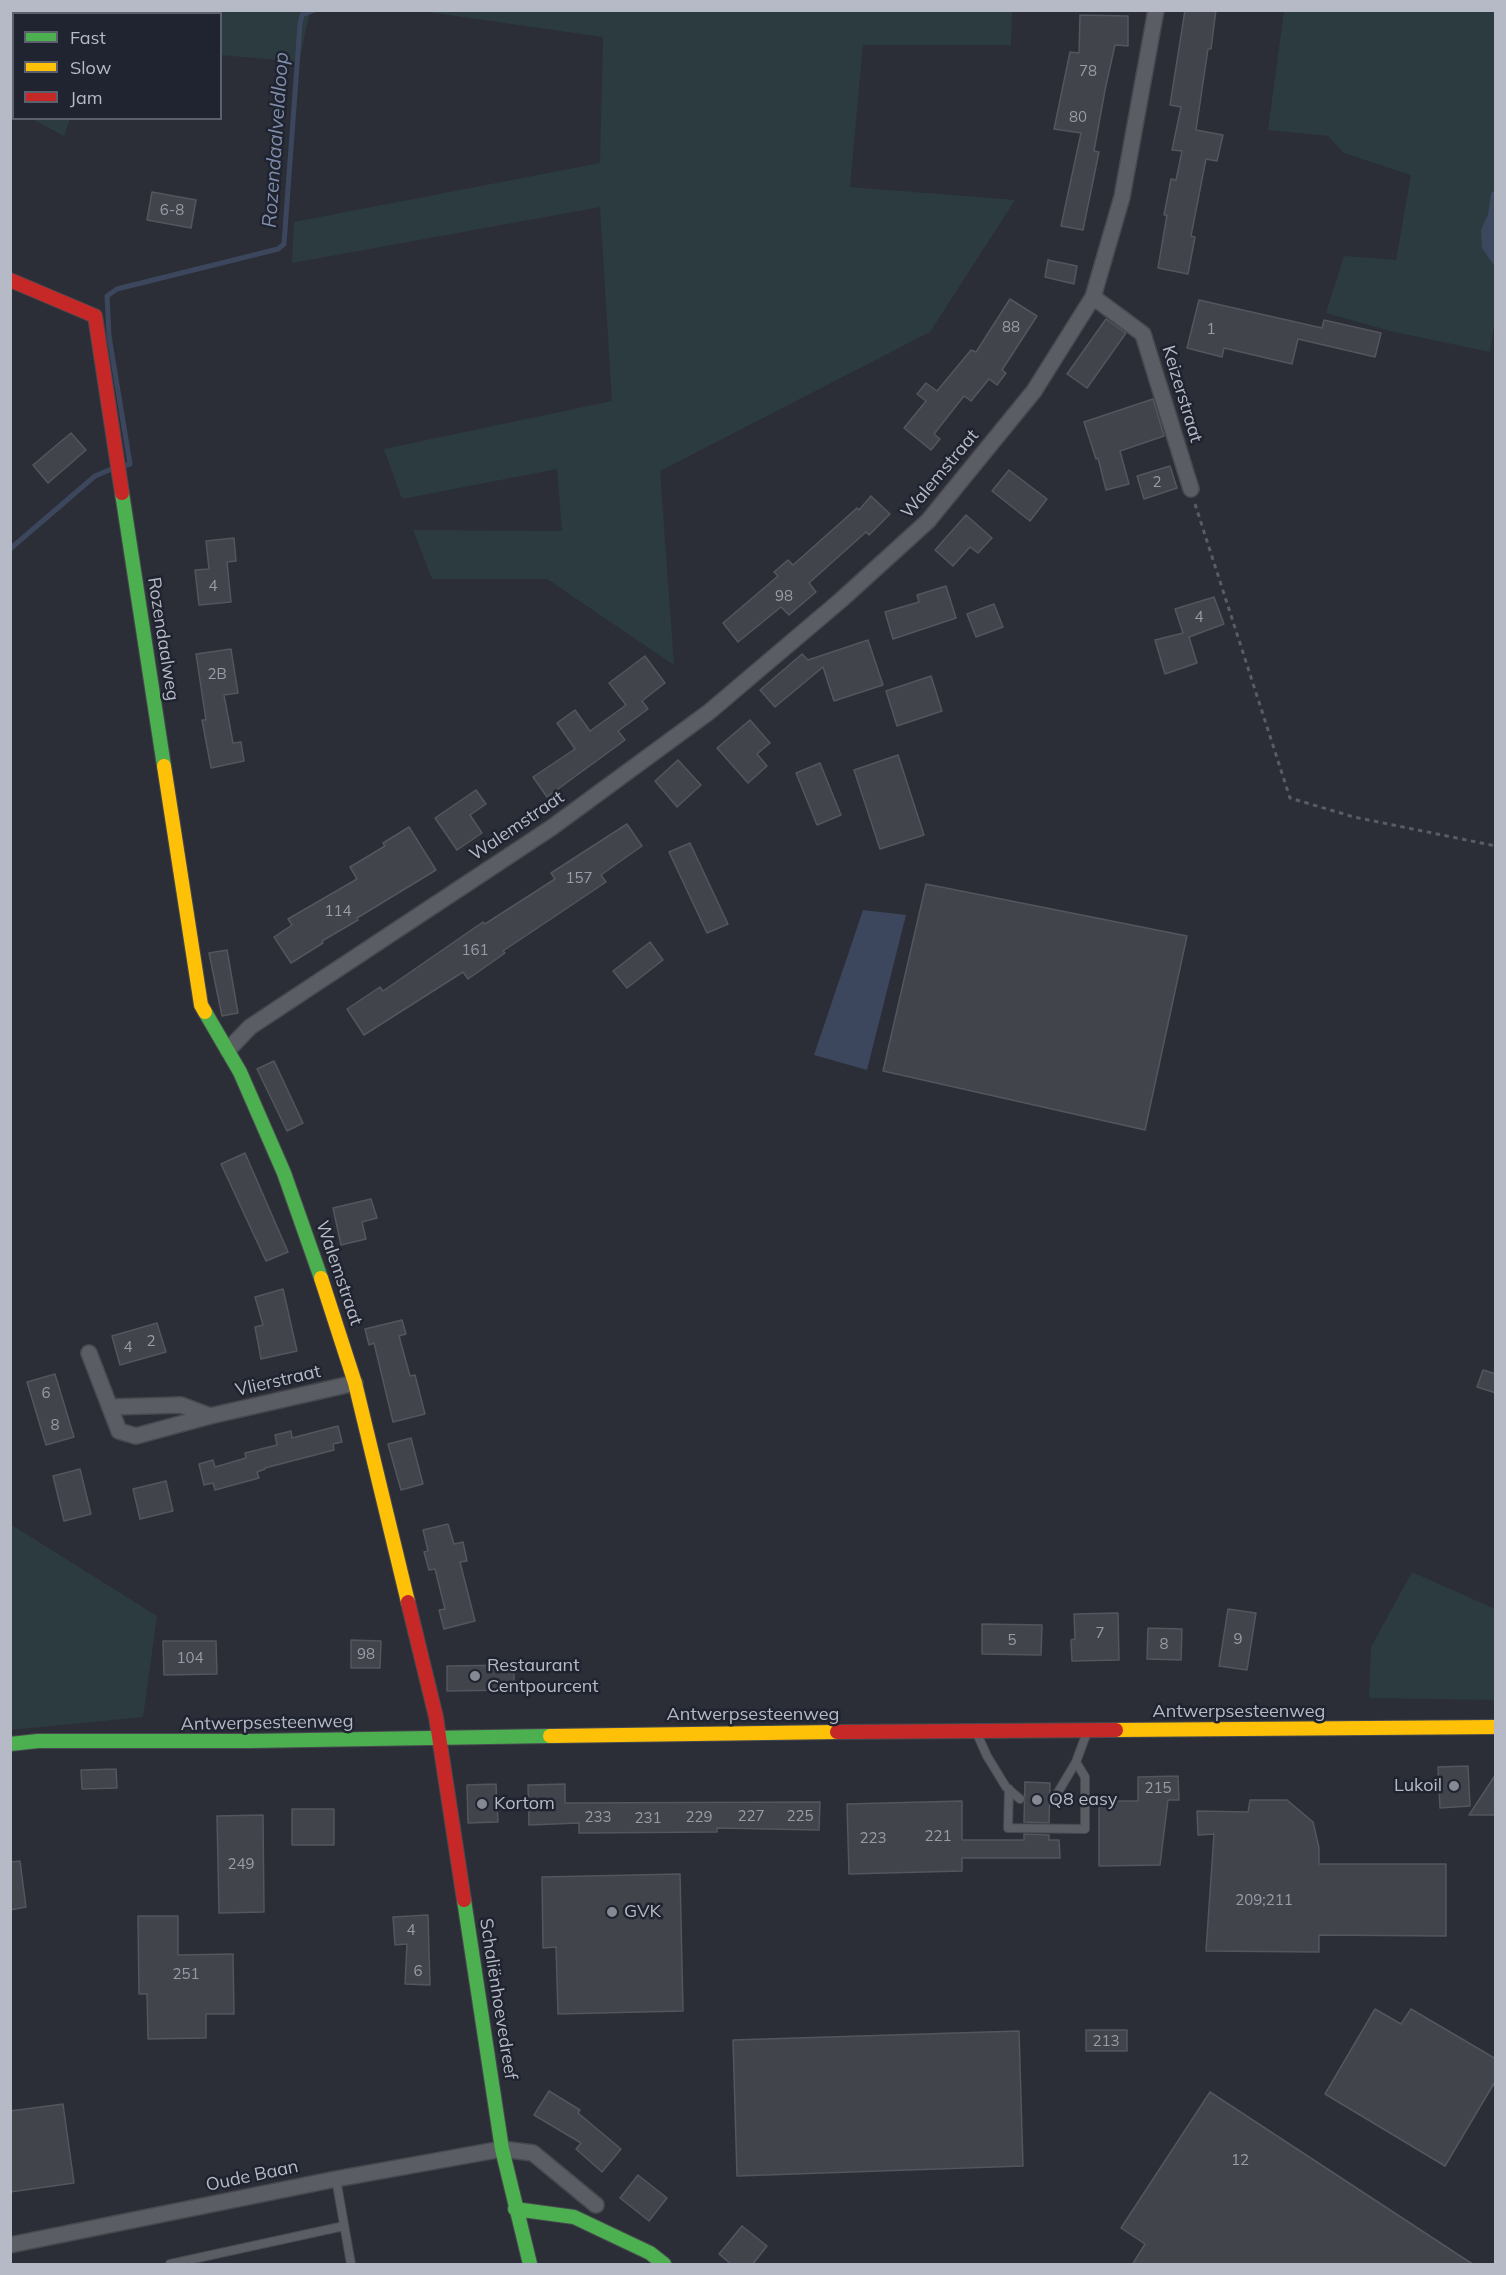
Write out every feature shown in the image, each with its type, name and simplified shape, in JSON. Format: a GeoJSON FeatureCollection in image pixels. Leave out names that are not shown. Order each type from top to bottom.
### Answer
{"type":"FeatureCollection","features":[{"type":"Feature","properties":{"kind":"street","name":"Walemstraat"},"geometry":{"type":"LineString","coordinates":[[439,1738],[401,1569],[355,1383],[284,1173],[240,1072],[228,1050],[250,1027],[551,828],[709,712],[841,600],[928,522],[1034,391],[1093,297],[1122,197],[1156,10]]}},
{"type":"Feature","properties":{"kind":"street","name":"Rozendaalweg"},"geometry":{"type":"LineString","coordinates":[[10,280],[95,316],[201,1005],[228,1050]]}},
{"type":"Feature","properties":{"kind":"street","name":"Keizerstraat"},"geometry":{"type":"LineString","coordinates":[[1093,297],[1143,334],[1191,489]]}},
{"type":"Feature","properties":{"kind":"street","name":"Vlierstraat"},"geometry":{"type":"LineString","coordinates":[[89,1353],[119,1431],[136,1436],[210,1416],[355,1383]]}},
{"type":"Feature","properties":{"kind":"street"},"geometry":{"type":"LineString","coordinates":[[111,1407],[181,1405],[210,1416]]}},
{"type":"Feature","properties":{"kind":"street","name":"Antwerpsesteenweg"},"geometry":{"type":"LineString","coordinates":[[10,1744],[38,1741],[230,1742],[647,1734],[1496,1727]]}},
{"type":"Feature","properties":{"kind":"street","name":"Schaliënhoevedreef"},"geometry":{"type":"LineString","coordinates":[[439,1738],[502,2149],[530,2265]]}},
{"type":"Feature","properties":{"kind":"street","name":"Oude Baan"},"geometry":{"type":"LineString","coordinates":[[10,2246],[336,2179],[502,2149],[533,2153],[596,2205]]}},
{"type":"Feature","properties":{"kind":"street"},"geometry":{"type":"LineString","coordinates":[[515,2209],[574,2217],[650,2253],[664,2265]]}},
{"type":"Feature","properties":{"kind":"lane"},"geometry":{"type":"LineString","coordinates":[[1054,1799],[1076,1762],[1088,1731]]}},
{"type":"Feature","properties":{"kind":"lane"},"geometry":{"type":"LineString","coordinates":[[977,1732],[987,1756],[1009,1789],[1020,1799]]}},
{"type":"Feature","properties":{"kind":"lane"},"geometry":{"type":"LineString","coordinates":[[1009,1789],[1008,1828],[1085,1829],[1085,1777],[1076,1762]]}},
{"type":"Feature","properties":{"kind":"lane"},"geometry":{"type":"LineString","coordinates":[[336,2179],[351,2265]]}},
{"type":"Feature","properties":{"kind":"lane"},"geometry":{"type":"LineString","coordinates":[[170,2265],[193,2262],[344,2226]]}},
{"type":"Feature","properties":{"kind":"path"},"geometry":{"type":"LineString","coordinates":[[1191,489],[1290,798],[1354,817],[1496,846]]}},
{"type":"Feature","properties":{"kind":"shaded area"},"geometry":{"type":"Polygon","coordinates":[[[11,10],[310,10],[299,62],[222,55],[222,12],[12,12],[11,119],[11,10]]]}},
{"type":"Feature","properties":{"kind":"shaded area"},"geometry":{"type":"Polygon","coordinates":[[[421,11],[1012,11],[1011,45],[863,45],[850,187],[1015,200],[930,332],[660,471],[674,665],[547,579],[432,579],[413,530],[562,531],[557,469],[402,499],[384,449],[612,401],[600,207],[292,263],[294,222],[600,163],[603,37],[421,11]]]}},
{"type":"Feature","properties":{"kind":"shaded area"},"geometry":{"type":"Polygon","coordinates":[[[1284,11],[1495,11],[1496,311],[1490,352],[1390,331],[1326,313],[1344,256],[1396,260],[1411,175],[1344,153],[1328,136],[1268,130],[1284,11]]]}},
{"type":"Feature","properties":{"kind":"shaded area"},"geometry":{"type":"Polygon","coordinates":[[[34,120],[70,120],[64,136],[34,120]]]}},
{"type":"Feature","properties":{"kind":"shaded area"},"geometry":{"type":"Polygon","coordinates":[[[10,1524],[157,1616],[143,1717],[11,1730],[10,1524]]]}},
{"type":"Feature","properties":{"kind":"shaded area"},"geometry":{"type":"Polygon","coordinates":[[[1412,1572],[1495,1609],[1495,1700],[1369,1698],[1371,1647],[1412,1572]]]}},
{"type":"Feature","properties":{"kind":"water"},"geometry":{"type":"Polygon","coordinates":[[[1495,189],[1496,267],[1482,248],[1481,230],[1488,214],[1491,194],[1495,189]]]}},
{"type":"Feature","properties":{"kind":"water"},"geometry":{"type":"Polygon","coordinates":[[[863,910],[906,915],[867,1070],[814,1055],[863,910]]]}},
{"type":"Feature","properties":{"kind":"building"},"geometry":{"type":"Polygon","coordinates":[[[1185,10],[1216,10],[1196,130],[1223,135],[1217,161],[1206,159],[1191,236],[1195,237],[1188,274],[1158,268],[1171,179],[1176,180],[1182,151],[1172,150],[1181,107],[1170,105],[1185,10]]]}},
{"type":"Feature","properties":{"kind":"building"},"geometry":{"type":"Polygon","coordinates":[[[1080,15],[1128,16],[1128,46],[1115,45],[1105,90],[1094,151],[1099,152],[1083,230],[1061,226],[1081,133],[1054,129],[1070,52],[1079,53],[1080,15]]]}},
{"type":"Feature","properties":{"kind":"building"},"geometry":{"type":"Polygon","coordinates":[[[152,192],[196,200],[191,228],[147,220],[152,192]]]}},
{"type":"Feature","properties":{"kind":"building"},"geometry":{"type":"Polygon","coordinates":[[[1048,260],[1077,266],[1074,284],[1045,277],[1048,260]]]}},
{"type":"Feature","properties":{"kind":"building"},"geometry":{"type":"Polygon","coordinates":[[[1010,299],[1037,316],[1002,370],[1006,373],[997,385],[989,379],[971,401],[964,396],[934,434],[940,439],[931,450],[904,428],[926,401],[917,394],[926,383],[937,391],[971,350],[976,352],[1010,299]]]}},
{"type":"Feature","properties":{"kind":"building"},"geometry":{"type":"Polygon","coordinates":[[[1199,300],[1322,328],[1324,320],[1381,333],[1375,357],[1298,339],[1292,364],[1224,348],[1222,357],[1187,348],[1199,300]]]}},
{"type":"Feature","properties":{"kind":"building"},"geometry":{"type":"Polygon","coordinates":[[[1106,319],[1126,333],[1087,388],[1067,374],[1106,319]]]}},
{"type":"Feature","properties":{"kind":"building"},"geometry":{"type":"Polygon","coordinates":[[[1153,399],[1164,436],[1120,451],[1129,484],[1106,490],[1098,458],[1096,459],[1084,422],[1153,399]]]}},
{"type":"Feature","properties":{"kind":"building"},"geometry":{"type":"Polygon","coordinates":[[[71,433],[86,450],[48,483],[33,465],[71,433]]]}},
{"type":"Feature","properties":{"kind":"building"},"geometry":{"type":"Polygon","coordinates":[[[1170,466],[1177,488],[1144,499],[1137,476],[1170,466]]]}},
{"type":"Feature","properties":{"kind":"building"},"geometry":{"type":"Polygon","coordinates":[[[1009,470],[1047,499],[1030,521],[992,491],[1009,470]]]}},
{"type":"Feature","properties":{"kind":"building"},"geometry":{"type":"Polygon","coordinates":[[[871,496],[890,514],[869,535],[866,532],[809,583],[816,592],[789,615],[781,607],[738,642],[723,623],[778,576],[774,572],[788,560],[793,565],[857,508],[859,510],[871,496]]]}},
{"type":"Feature","properties":{"kind":"building"},"geometry":{"type":"Polygon","coordinates":[[[966,515],[992,538],[978,553],[970,547],[953,566],[935,550],[966,515]]]}},
{"type":"Feature","properties":{"kind":"building"},"geometry":{"type":"Polygon","coordinates":[[[234,538],[236,561],[227,562],[231,602],[199,605],[195,570],[209,569],[206,541],[234,538]]]}},
{"type":"Feature","properties":{"kind":"building"},"geometry":{"type":"Polygon","coordinates":[[[946,586],[956,618],[893,639],[885,612],[919,602],[917,595],[946,586]]]}},
{"type":"Feature","properties":{"kind":"building"},"geometry":{"type":"Polygon","coordinates":[[[1214,597],[1224,624],[1189,637],[1197,663],[1165,674],[1155,640],[1183,633],[1175,609],[1214,597]]]}},
{"type":"Feature","properties":{"kind":"building"},"geometry":{"type":"Polygon","coordinates":[[[994,604],[1003,627],[976,637],[967,614],[994,604]]]}},
{"type":"Feature","properties":{"kind":"building"},"geometry":{"type":"Polygon","coordinates":[[[868,640],[883,685],[834,701],[823,667],[775,707],[760,690],[802,654],[808,660],[868,640]]]}},
{"type":"Feature","properties":{"kind":"building"},"geometry":{"type":"Polygon","coordinates":[[[231,649],[238,693],[224,695],[233,743],[241,742],[244,761],[211,768],[202,720],[206,720],[196,654],[231,649]]]}},
{"type":"Feature","properties":{"kind":"building"},"geometry":{"type":"Polygon","coordinates":[[[645,656],[665,683],[642,701],[648,709],[618,731],[625,740],[547,797],[533,777],[575,749],[557,723],[575,710],[590,731],[626,705],[609,683],[645,656]]]}},
{"type":"Feature","properties":{"kind":"building"},"geometry":{"type":"Polygon","coordinates":[[[931,676],[942,711],[897,726],[886,691],[931,676]]]}},
{"type":"Feature","properties":{"kind":"building"},"geometry":{"type":"Polygon","coordinates":[[[750,720],[770,743],[757,754],[767,766],[748,783],[717,748],[750,720]]]}},
{"type":"Feature","properties":{"kind":"building"},"geometry":{"type":"Polygon","coordinates":[[[898,755],[924,835],[880,849],[854,770],[898,755]]]}},
{"type":"Feature","properties":{"kind":"building"},"geometry":{"type":"Polygon","coordinates":[[[678,760],[701,785],[677,807],[655,781],[678,760]]]}},
{"type":"Feature","properties":{"kind":"building"},"geometry":{"type":"Polygon","coordinates":[[[820,763],[841,815],[817,825],[796,773],[820,763]]]}},
{"type":"Feature","properties":{"kind":"building"},"geometry":{"type":"Polygon","coordinates":[[[476,790],[486,804],[470,815],[482,833],[457,850],[435,818],[476,790]]]}},
{"type":"Feature","properties":{"kind":"building"},"geometry":{"type":"Polygon","coordinates":[[[627,824],[642,846],[601,875],[606,882],[503,951],[505,953],[468,979],[463,972],[364,1035],[347,1009],[380,987],[383,991],[483,922],[485,924],[555,879],[551,873],[627,824]]]}},
{"type":"Feature","properties":{"kind":"building"},"geometry":{"type":"Polygon","coordinates":[[[409,827],[436,870],[357,918],[358,920],[291,963],[274,937],[292,925],[288,919],[357,879],[350,867],[385,846],[383,843],[409,827]]]}},
{"type":"Feature","properties":{"kind":"building"},"geometry":{"type":"Polygon","coordinates":[[[690,843],[728,924],[707,933],[669,852],[690,843]]]}},
{"type":"Feature","properties":{"kind":"building"},"geometry":{"type":"Polygon","coordinates":[[[926,884],[1187,936],[1145,1130],[883,1071],[926,884]]]}},
{"type":"Feature","properties":{"kind":"building"},"geometry":{"type":"Polygon","coordinates":[[[650,942],[663,960],[627,988],[613,971],[650,942]]]}},
{"type":"Feature","properties":{"kind":"building"},"geometry":{"type":"Polygon","coordinates":[[[227,950],[238,1013],[222,1016],[209,953],[227,950]]]}},
{"type":"Feature","properties":{"kind":"building"},"geometry":{"type":"Polygon","coordinates":[[[274,1061],[303,1123],[287,1131],[257,1069],[274,1061]]]}},
{"type":"Feature","properties":{"kind":"building"},"geometry":{"type":"Polygon","coordinates":[[[245,1153],[288,1252],[266,1261],[221,1164],[245,1153]]]}},
{"type":"Feature","properties":{"kind":"building"},"geometry":{"type":"Polygon","coordinates":[[[371,1199],[377,1218],[362,1222],[366,1239],[341,1245],[333,1208],[371,1199]]]}},
{"type":"Feature","properties":{"kind":"building"},"geometry":{"type":"Polygon","coordinates":[[[283,1289],[297,1351],[261,1359],[255,1327],[263,1325],[255,1297],[283,1289]]]}},
{"type":"Feature","properties":{"kind":"building"},"geometry":{"type":"Polygon","coordinates":[[[402,1320],[406,1334],[399,1336],[410,1376],[415,1375],[425,1414],[393,1422],[374,1343],[369,1345],[365,1329],[402,1320]]]}},
{"type":"Feature","properties":{"kind":"building"},"geometry":{"type":"Polygon","coordinates":[[[157,1323],[166,1352],[120,1365],[112,1336],[157,1323]]]}},
{"type":"Feature","properties":{"kind":"building"},"geometry":{"type":"Polygon","coordinates":[[[1483,1370],[1496,1374],[1496,1393],[1477,1387],[1483,1370]]]}},
{"type":"Feature","properties":{"kind":"building"},"geometry":{"type":"Polygon","coordinates":[[[55,1374],[74,1437],[46,1445],[27,1382],[55,1374]]]}},
{"type":"Feature","properties":{"kind":"building"},"geometry":{"type":"Polygon","coordinates":[[[338,1426],[342,1442],[333,1444],[334,1450],[265,1468],[257,1472],[259,1478],[215,1490],[213,1483],[204,1485],[199,1464],[213,1460],[215,1467],[246,1458],[245,1453],[277,1445],[275,1435],[291,1431],[292,1438],[338,1426]]]}},
{"type":"Feature","properties":{"kind":"building"},"geometry":{"type":"Polygon","coordinates":[[[411,1438],[423,1484],[401,1490],[388,1444],[411,1438]]]}},
{"type":"Feature","properties":{"kind":"building"},"geometry":{"type":"Polygon","coordinates":[[[80,1469],[91,1514],[64,1521],[53,1476],[80,1469]]]}},
{"type":"Feature","properties":{"kind":"building"},"geometry":{"type":"Polygon","coordinates":[[[166,1481],[173,1511],[140,1519],[133,1489],[166,1481]]]}},
{"type":"Feature","properties":{"kind":"building"},"geometry":{"type":"Polygon","coordinates":[[[448,1524],[454,1544],[463,1542],[467,1561],[460,1562],[475,1621],[444,1629],[439,1610],[445,1609],[435,1569],[429,1570],[424,1552],[428,1551],[423,1530],[448,1524]]]}},
{"type":"Feature","properties":{"kind":"building"},"geometry":{"type":"Polygon","coordinates":[[[1228,1609],[1256,1613],[1247,1670],[1219,1666],[1228,1609]]]}},
{"type":"Feature","properties":{"kind":"building"},"geometry":{"type":"Polygon","coordinates":[[[1118,1613],[1119,1660],[1072,1661],[1071,1640],[1075,1639],[1074,1614],[1118,1613]]]}},
{"type":"Feature","properties":{"kind":"building"},"geometry":{"type":"Polygon","coordinates":[[[982,1624],[1042,1625],[1041,1655],[982,1654],[982,1624]]]}},
{"type":"Feature","properties":{"kind":"building"},"geometry":{"type":"Polygon","coordinates":[[[1148,1628],[1182,1629],[1181,1660],[1147,1659],[1148,1628]]]}},
{"type":"Feature","properties":{"kind":"building"},"geometry":{"type":"Polygon","coordinates":[[[351,1640],[381,1641],[380,1668],[351,1668],[351,1640]]]}},
{"type":"Feature","properties":{"kind":"building"},"geometry":{"type":"Polygon","coordinates":[[[163,1641],[216,1641],[217,1674],[164,1675],[163,1641]]]}},
{"type":"Feature","properties":{"kind":"building"},"geometry":{"type":"Polygon","coordinates":[[[514,1665],[514,1690],[447,1691],[447,1666],[514,1665]]]}},
{"type":"Feature","properties":{"kind":"building","name":"Lukoil"},"geometry":{"type":"Polygon","coordinates":[[[1468,1766],[1470,1806],[1440,1808],[1438,1767],[1468,1766]]]}},
{"type":"Feature","properties":{"kind":"building"},"geometry":{"type":"Polygon","coordinates":[[[116,1769],[117,1788],[82,1789],[81,1770],[116,1769]]]}},
{"type":"Feature","properties":{"kind":"building"},"geometry":{"type":"Polygon","coordinates":[[[1496,1774],[1496,1815],[1469,1815],[1496,1774]]]}},
{"type":"Feature","properties":{"kind":"building"},"geometry":{"type":"Polygon","coordinates":[[[1178,1776],[1179,1800],[1168,1800],[1160,1865],[1099,1866],[1099,1801],[1138,1801],[1138,1777],[1178,1776]]]}},
{"type":"Feature","properties":{"kind":"building","name":"Q8 easy"},"geometry":{"type":"Polygon","coordinates":[[[1025,1782],[1050,1783],[1049,1823],[1024,1822],[1025,1782]]]}},
{"type":"Feature","properties":{"kind":"building","name":"Kortom"},"geometry":{"type":"Polygon","coordinates":[[[496,1784],[498,1822],[468,1823],[467,1785],[496,1784]]]}},
{"type":"Feature","properties":{"kind":"building"},"geometry":{"type":"Polygon","coordinates":[[[565,1784],[565,1803],[820,1802],[819,1830],[717,1828],[717,1832],[579,1833],[579,1823],[529,1825],[528,1785],[565,1784]]]}},
{"type":"Feature","properties":{"kind":"building"},"geometry":{"type":"Polygon","coordinates":[[[1250,1800],[1287,1800],[1313,1822],[1319,1848],[1319,1864],[1446,1864],[1446,1936],[1319,1935],[1319,1952],[1206,1951],[1214,1834],[1198,1835],[1197,1811],[1248,1812],[1250,1800]]]}},
{"type":"Feature","properties":{"kind":"building"},"geometry":{"type":"Polygon","coordinates":[[[962,1801],[962,1840],[1024,1840],[1024,1834],[1049,1835],[1049,1840],[1059,1840],[1060,1858],[962,1858],[962,1871],[849,1874],[847,1804],[962,1801]]]}},
{"type":"Feature","properties":{"kind":"building"},"geometry":{"type":"Polygon","coordinates":[[[292,1809],[334,1809],[334,1845],[292,1845],[292,1809]]]}},
{"type":"Feature","properties":{"kind":"building"},"geometry":{"type":"Polygon","coordinates":[[[263,1815],[264,1912],[219,1913],[217,1816],[263,1815]]]}},
{"type":"Feature","properties":{"kind":"building"},"geometry":{"type":"Polygon","coordinates":[[[20,1861],[26,1907],[10,1910],[10,1862],[20,1861]]]}},
{"type":"Feature","properties":{"kind":"building","name":"GVK"},"geometry":{"type":"Polygon","coordinates":[[[680,1874],[683,2011],[558,2014],[556,1947],[543,1948],[542,1877],[680,1874]]]}},
{"type":"Feature","properties":{"kind":"building"},"geometry":{"type":"Polygon","coordinates":[[[428,1915],[430,1985],[405,1984],[407,1944],[395,1945],[393,1917],[428,1915]]]}},
{"type":"Feature","properties":{"kind":"building"},"geometry":{"type":"Polygon","coordinates":[[[138,1916],[178,1916],[178,1955],[233,1954],[234,2014],[206,2014],[206,2038],[148,2039],[147,1994],[139,1994],[138,1916]]]}},
{"type":"Feature","properties":{"kind":"building"},"geometry":{"type":"Polygon","coordinates":[[[1375,2009],[1401,2024],[1411,2009],[1496,2059],[1496,2080],[1445,2166],[1325,2094],[1375,2009]]]}},
{"type":"Feature","properties":{"kind":"building"},"geometry":{"type":"Polygon","coordinates":[[[1086,2030],[1127,2030],[1127,2051],[1086,2051],[1086,2030]]]}},
{"type":"Feature","properties":{"kind":"building"},"geometry":{"type":"Polygon","coordinates":[[[1019,2031],[1023,2166],[737,2176],[733,2040],[1019,2031]]]}},
{"type":"Feature","properties":{"kind":"building"},"geometry":{"type":"Polygon","coordinates":[[[549,2091],[580,2110],[578,2113],[621,2149],[602,2172],[576,2149],[581,2143],[534,2115],[549,2091]]]}},
{"type":"Feature","properties":{"kind":"building"},"geometry":{"type":"Polygon","coordinates":[[[1210,2092],[1474,2265],[1132,2265],[1145,2244],[1121,2228],[1210,2092]]]}},
{"type":"Feature","properties":{"kind":"building"},"geometry":{"type":"Polygon","coordinates":[[[63,2104],[74,2183],[10,2192],[10,2111],[63,2104]]]}},
{"type":"Feature","properties":{"kind":"building"},"geometry":{"type":"Polygon","coordinates":[[[638,2175],[667,2198],[649,2221],[620,2198],[638,2175]]]}},
{"type":"Feature","properties":{"kind":"building"},"geometry":{"type":"Polygon","coordinates":[[[742,2226],[767,2246],[752,2265],[732,2265],[719,2254],[742,2226]]]}},
{"type":"Feature","properties":{"kind":"waterway","name":"Rozendaalveldloop"},"geometry":{"type":"LineString","coordinates":[[123,466],[130,464],[109,336],[107,296],[117,289],[278,249],[284,244],[300,24],[302,15],[314,10]]}},
{"type":"Feature","properties":{"kind":"waterway","name":"Rozendaalveldloop"},"geometry":{"type":"LineString","coordinates":[[10,549],[95,476],[114,468]]}},
{"type":"Feature","properties":{"kind":"traffic: fast"},"geometry":{"type":"LineString","coordinates":[[122,493],[164,766]]}},
{"type":"Feature","properties":{"kind":"traffic: fast"},"geometry":{"type":"LineString","coordinates":[[205,1012],[240,1072],[284,1173],[321,1278]]}},
{"type":"Feature","properties":{"kind":"traffic: fast"},"geometry":{"type":"LineString","coordinates":[[10,1744],[38,1741],[250,1741],[550,1736]]}},
{"type":"Feature","properties":{"kind":"traffic: fast"},"geometry":{"type":"LineString","coordinates":[[464,1900],[502,2149],[530,2264]]}},
{"type":"Feature","properties":{"kind":"traffic: fast"},"geometry":{"type":"LineString","coordinates":[[515,2209],[574,2217],[650,2253],[664,2264]]}},
{"type":"Feature","properties":{"kind":"traffic: slow"},"geometry":{"type":"LineString","coordinates":[[164,766],[201,1005],[205,1012]]}},
{"type":"Feature","properties":{"kind":"traffic: slow"},"geometry":{"type":"LineString","coordinates":[[321,1278],[355,1383],[408,1602]]}},
{"type":"Feature","properties":{"kind":"traffic: slow"},"geometry":{"type":"LineString","coordinates":[[1116,1730],[1496,1727]]}},
{"type":"Feature","properties":{"kind":"traffic: slow"},"geometry":{"type":"LineString","coordinates":[[550,1736],[837,1732]]}},
{"type":"Feature","properties":{"kind":"traffic: jam"},"geometry":{"type":"LineString","coordinates":[[10,280],[95,316],[122,493]]}},
{"type":"Feature","properties":{"kind":"traffic: jam"},"geometry":{"type":"LineString","coordinates":[[408,1602],[436,1717],[464,1900]]}},
{"type":"Feature","properties":{"kind":"traffic: jam"},"geometry":{"type":"LineString","coordinates":[[837,1732],[1116,1730]]}},
{"type":"Feature","properties":{"kind":"place","name":"Restaurant Centpourcent"},"geometry":{"type":"Point","coordinates":[475,1676]}},
{"type":"Feature","properties":{"kind":"place","name":"Lukoil"},"geometry":{"type":"Point","coordinates":[1454,1786]}},
{"type":"Feature","properties":{"kind":"place","name":"Q8 easy"},"geometry":{"type":"Point","coordinates":[1037,1800]}},
{"type":"Feature","properties":{"kind":"place","name":"Kortom"},"geometry":{"type":"Point","coordinates":[482,1804]}},
{"type":"Feature","properties":{"kind":"place","name":"GVK"},"geometry":{"type":"Point","coordinates":[612,1912]}}]}
